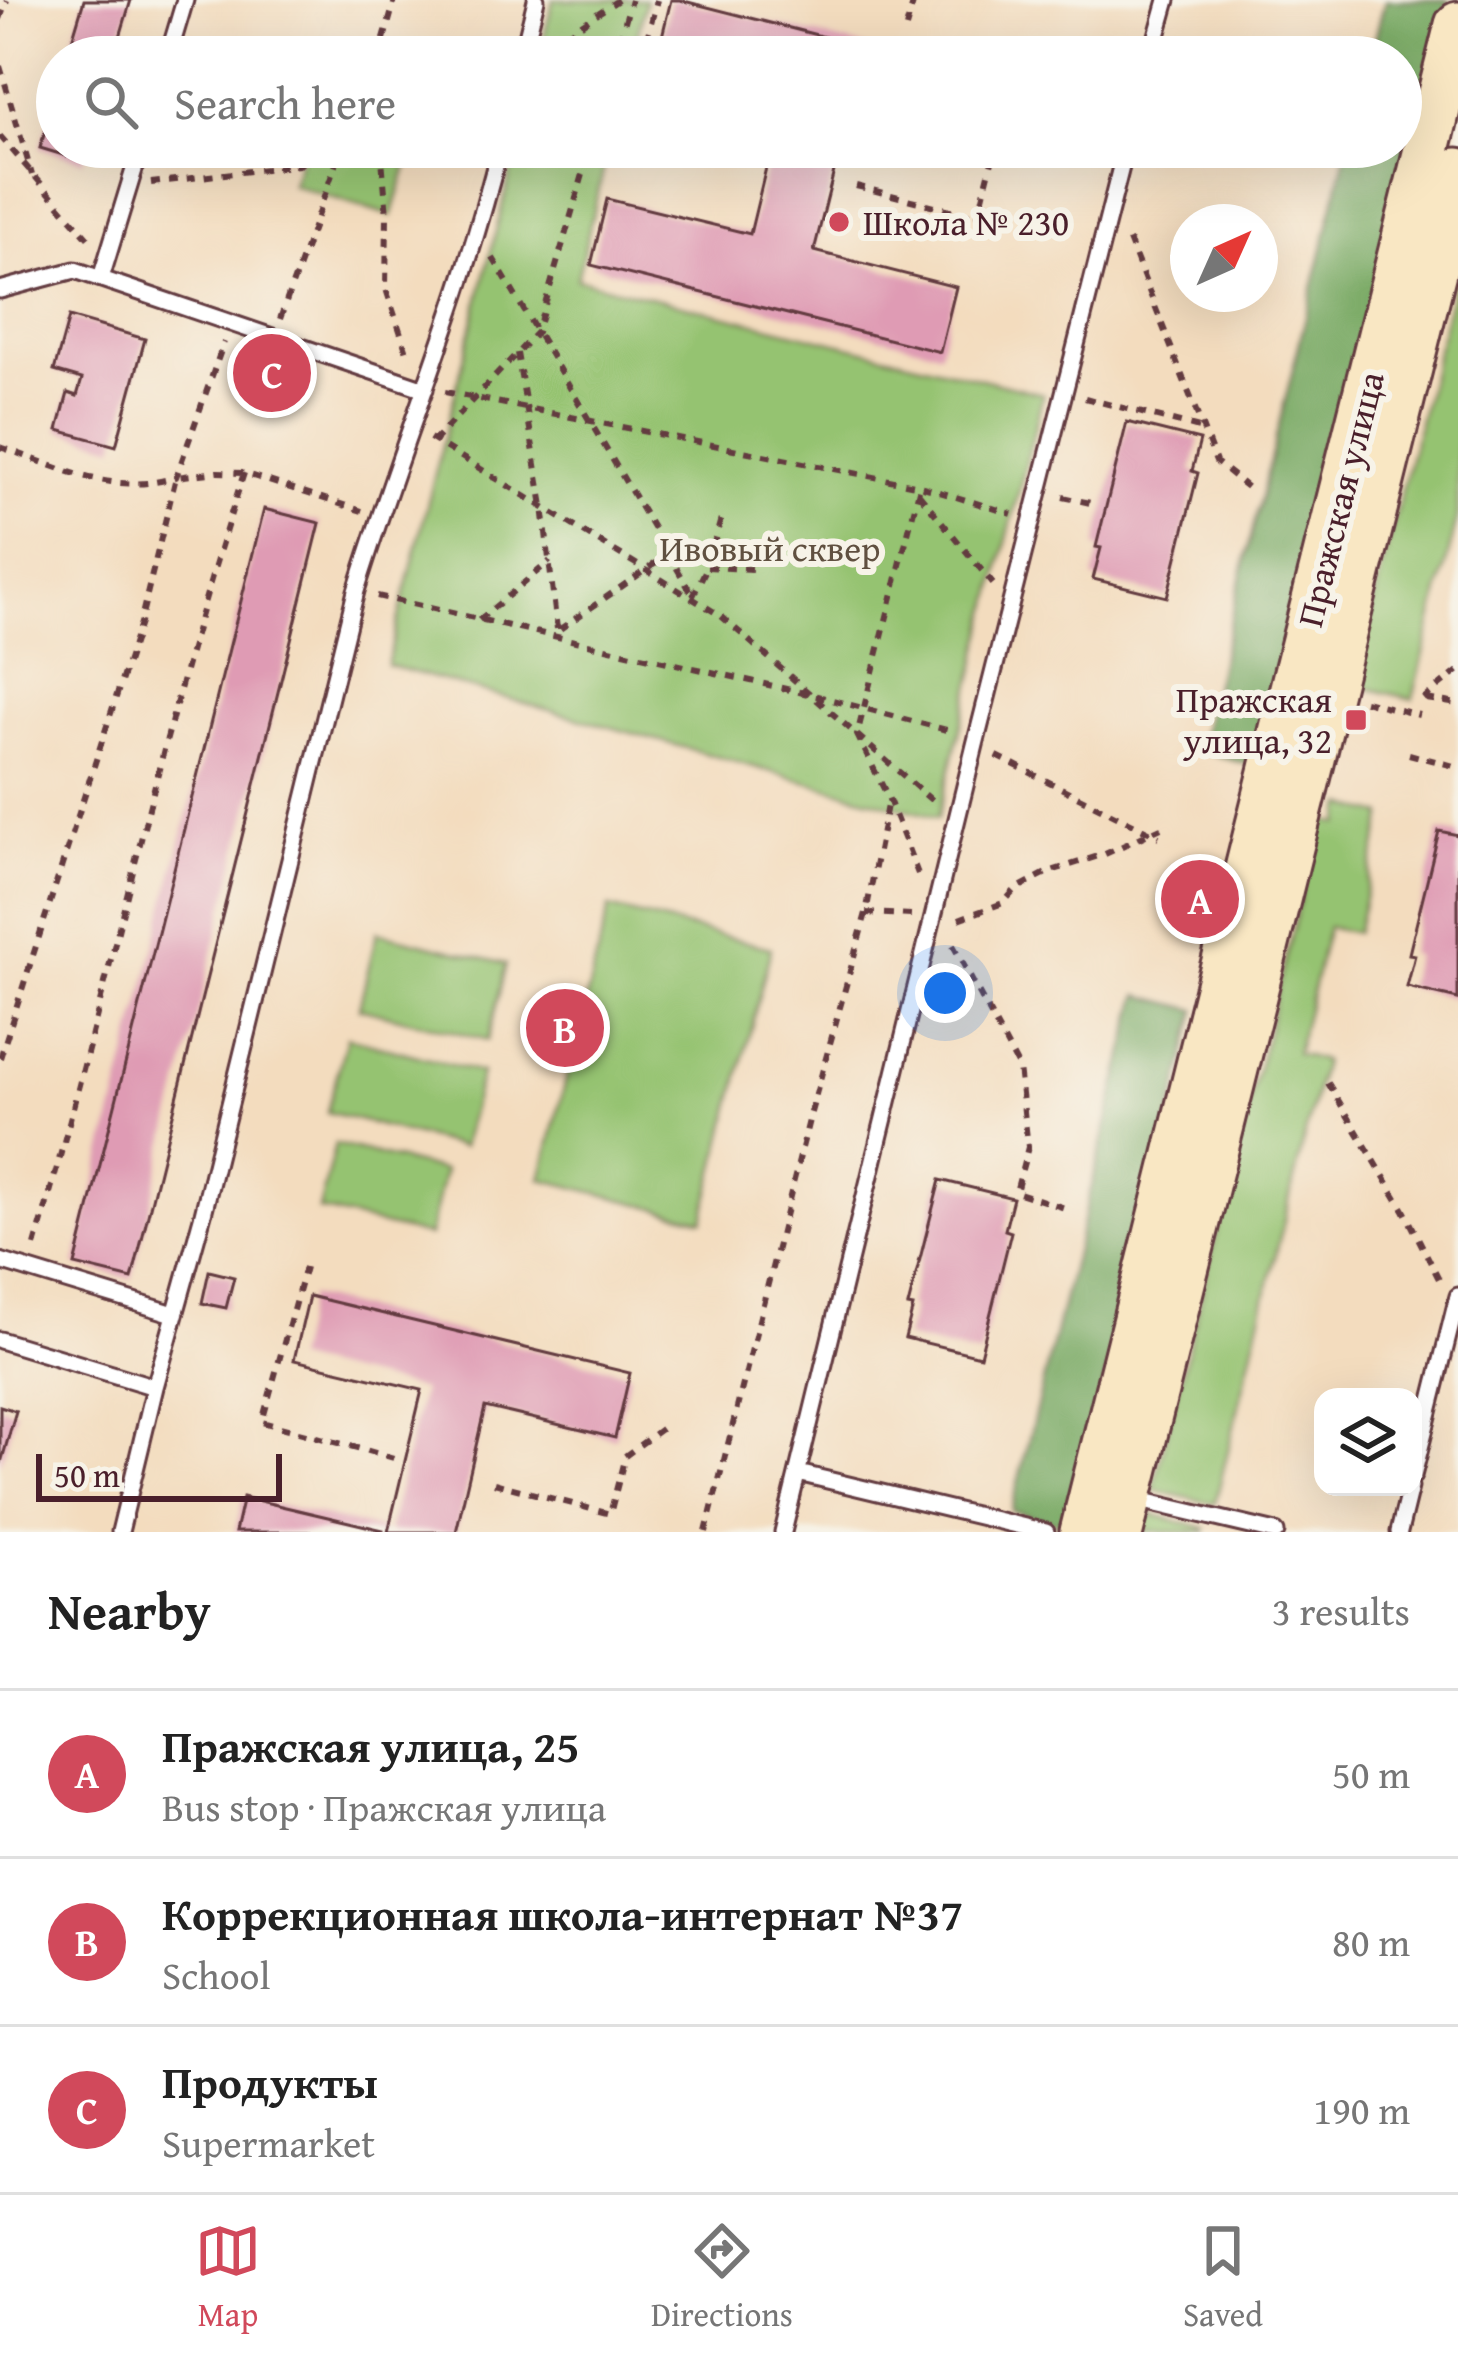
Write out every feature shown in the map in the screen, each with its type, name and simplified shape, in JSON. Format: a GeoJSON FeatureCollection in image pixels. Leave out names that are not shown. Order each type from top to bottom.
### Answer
{"type":"FeatureCollection","features":[{"type":"Feature","properties":{"kind":"street","name":"Пражская улица"},"geometry":{"type":"LineString","coordinates":[[1114,1506],[1458,25]]}},
{"type":"Feature","properties":{"kind":"street","name":"Пражская улица"},"geometry":{"type":"LineString","coordinates":[[1083,1532],[1114,1506],[1458,171]]}},
{"type":"Feature","properties":{"kind":"lane"},"geometry":{"type":"LineString","coordinates":[[174,36],[185,0]]}},
{"type":"Feature","properties":{"kind":"lane"},"geometry":{"type":"LineString","coordinates":[[527,36],[536,0]]}},
{"type":"Feature","properties":{"kind":"lane"},"geometry":{"type":"LineString","coordinates":[[1157,36],[1167,0]]}},
{"type":"Feature","properties":{"kind":"lane"},"geometry":{"type":"LineString","coordinates":[[101,278],[135,168]]}},
{"type":"Feature","properties":{"kind":"lane"},"geometry":{"type":"LineString","coordinates":[[120,1532],[200,1228],[356,590],[494,168]]}},
{"type":"Feature","properties":{"kind":"lane"},"geometry":{"type":"LineString","coordinates":[[783,1532],[1120,168]]}},
{"type":"Feature","properties":{"kind":"lane"},"geometry":{"type":"LineString","coordinates":[[0,290],[75,270],[425,389]]}},
{"type":"Feature","properties":{"kind":"lane"},"geometry":{"type":"LineString","coordinates":[[0,1262],[174,1314]]}},
{"type":"Feature","properties":{"kind":"lane"},"geometry":{"type":"LineString","coordinates":[[1422,1440],[1456,1304]]}},
{"type":"Feature","properties":{"kind":"lane"},"geometry":{"type":"LineString","coordinates":[[0,1340],[155,1388]]}},
{"type":"Feature","properties":{"kind":"lane"},"geometry":{"type":"LineString","coordinates":[[798,1473],[1046,1532]]}},
{"type":"Feature","properties":{"kind":"lane"},"geometry":{"type":"LineString","coordinates":[[1399,1532],[1408,1496]]}},
{"type":"Feature","properties":{"kind":"lane"},"geometry":{"type":"LineString","coordinates":[[1114,1506],[1276,1532]]}},
{"type":"Feature","properties":{"kind":"path"},"geometry":{"type":"LineString","coordinates":[[0,20],[7,0]]}},
{"type":"Feature","properties":{"kind":"path"},"geometry":{"type":"LineString","coordinates":[[385,36],[395,0]]}},
{"type":"Feature","properties":{"kind":"path"},"geometry":{"type":"LineString","coordinates":[[563,36],[618,0]]}},
{"type":"Feature","properties":{"kind":"path"},"geometry":{"type":"LineString","coordinates":[[621,36],[631,0]]}},
{"type":"Feature","properties":{"kind":"path"},"geometry":{"type":"LineString","coordinates":[[648,36],[657,0]]}},
{"type":"Feature","properties":{"kind":"path"},"geometry":{"type":"LineString","coordinates":[[905,28],[914,0]]}},
{"type":"Feature","properties":{"kind":"path"},"geometry":{"type":"LineString","coordinates":[[0,66],[32,178]]}},
{"type":"Feature","properties":{"kind":"path"},"geometry":{"type":"LineString","coordinates":[[0,136],[32,178],[108,259]]}},
{"type":"Feature","properties":{"kind":"path"},"geometry":{"type":"LineString","coordinates":[[130,185],[273,168]]}},
{"type":"Feature","properties":{"kind":"path"},"geometry":{"type":"LineString","coordinates":[[274,336],[334,168]]}},
{"type":"Feature","properties":{"kind":"path"},"geometry":{"type":"LineString","coordinates":[[383,168],[386,289],[410,361],[425,389],[591,419],[919,490],[1033,521]]}},
{"type":"Feature","properties":{"kind":"path"},"geometry":{"type":"LineString","coordinates":[[391,482],[537,332],[585,168]]}},
{"type":"Feature","properties":{"kind":"path"},"geometry":{"type":"LineString","coordinates":[[856,186],[978,218],[990,168]]}},
{"type":"Feature","properties":{"kind":"path"},"geometry":{"type":"LineString","coordinates":[[1111,203],[1137,257],[1216,462],[1247,487]]}},
{"type":"Feature","properties":{"kind":"path"},"geometry":{"type":"LineString","coordinates":[[476,231],[693,596]]}},
{"type":"Feature","properties":{"kind":"path"},"geometry":{"type":"LineString","coordinates":[[0,1057],[140,622],[176,477],[231,322]]}},
{"type":"Feature","properties":{"kind":"path"},"geometry":{"type":"LineString","coordinates":[[518,353],[559,633]]}},
{"type":"Feature","properties":{"kind":"path"},"geometry":{"type":"LineString","coordinates":[[1064,392],[1203,429]]}},
{"type":"Feature","properties":{"kind":"path"},"geometry":{"type":"LineString","coordinates":[[411,428],[693,596],[817,696],[956,822]]}},
{"type":"Feature","properties":{"kind":"path"},"geometry":{"type":"LineString","coordinates":[[0,447],[113,485],[244,473],[377,516]]}},
{"type":"Feature","properties":{"kind":"path"},"geometry":{"type":"LineString","coordinates":[[28,1270],[94,1037],[209,579],[244,473]]}},
{"type":"Feature","properties":{"kind":"path"},"geometry":{"type":"LineString","coordinates":[[919,490],[988,580],[1012,599]]}},
{"type":"Feature","properties":{"kind":"path"},"geometry":{"type":"LineString","coordinates":[[919,490],[857,735],[888,797],[935,921],[1019,1068],[1028,1147],[1016,1192],[1068,1209]]}},
{"type":"Feature","properties":{"kind":"path"},"geometry":{"type":"LineString","coordinates":[[1041,492],[1095,504]]}},
{"type":"Feature","properties":{"kind":"path"},"geometry":{"type":"LineString","coordinates":[[693,596],[721,519]]}},
{"type":"Feature","properties":{"kind":"path"},"geometry":{"type":"LineString","coordinates":[[559,633],[669,554]]}},
{"type":"Feature","properties":{"kind":"path"},"geometry":{"type":"LineString","coordinates":[[479,620],[550,561]]}},
{"type":"Feature","properties":{"kind":"path"},"geometry":{"type":"LineString","coordinates":[[707,567],[753,569]]}},
{"type":"Feature","properties":{"kind":"path"},"geometry":{"type":"LineString","coordinates":[[356,590],[479,620],[559,633],[956,733],[1149,832],[1160,833]]}},
{"type":"Feature","properties":{"kind":"path"},"geometry":{"type":"LineString","coordinates":[[1458,671],[1423,699],[1458,704]]}},
{"type":"Feature","properties":{"kind":"path"},"geometry":{"type":"LineString","coordinates":[[1357,699],[1419,715]]}},
{"type":"Feature","properties":{"kind":"path"},"geometry":{"type":"LineString","coordinates":[[1409,754],[1458,767]]}},
{"type":"Feature","properties":{"kind":"path"},"geometry":{"type":"LineString","coordinates":[[706,1532],[805,1134],[866,913],[888,797]]}},
{"type":"Feature","properties":{"kind":"path"},"geometry":{"type":"LineString","coordinates":[[866,913],[902,912],[935,921],[1003,903],[1016,889],[1048,872],[1105,854],[1149,832]]}},
{"type":"Feature","properties":{"kind":"path"},"geometry":{"type":"LineString","coordinates":[[1328,1083],[1456,1304]]}},
{"type":"Feature","properties":{"kind":"path"},"geometry":{"type":"LineString","coordinates":[[305,1267],[262,1422],[394,1458]]}},
{"type":"Feature","properties":{"kind":"path"},"geometry":{"type":"LineString","coordinates":[[494,1483],[610,1514],[625,1456],[665,1426]]}},
{"type":"Feature","properties":{"kind":"green space"},"geometry":{"type":"Polygon","coordinates":[[[553,0],[646,0],[637,36],[544,36],[553,0]]]}},
{"type":"Feature","properties":{"kind":"green space"},"geometry":{"type":"Polygon","coordinates":[[[1385,0],[1449,0],[1422,108],[1422,36],[1376,36],[1385,0]]]}},
{"type":"Feature","properties":{"kind":"green space"},"geometry":{"type":"Polygon","coordinates":[[[297,168],[407,168],[392,216],[292,185],[297,168]]]}},
{"type":"Feature","properties":{"kind":"green space","name":"Ивовый сквер"},"geometry":{"type":"Polygon","coordinates":[[[512,168],[604,168],[577,279],[1043,394],[938,818],[387,665],[512,168]]]}},
{"type":"Feature","properties":{"kind":"green space"},"geometry":{"type":"Polygon","coordinates":[[[1343,168],[1407,168],[1258,767],[1198,751],[1343,168]]]}},
{"type":"Feature","properties":{"kind":"green space"},"geometry":{"type":"Polygon","coordinates":[[[1458,267],[1458,515],[1413,699],[1353,685],[1458,267]]]}},
{"type":"Feature","properties":{"kind":"green space"},"geometry":{"type":"Polygon","coordinates":[[[1344,805],[1384,815],[1356,933],[1328,927],[1296,1053],[1323,1061],[1215,1504],[1153,1490],[1320,819],[1340,824],[1344,805]]]}},
{"type":"Feature","properties":{"kind":"green space"},"geometry":{"type":"Polygon","coordinates":[[[609,908],[771,948],[703,1220],[541,1179],[609,908]]]}},
{"type":"Feature","properties":{"kind":"green space"},"geometry":{"type":"Polygon","coordinates":[[[377,932],[506,964],[488,1040],[359,1008],[377,932]]]}},
{"type":"Feature","properties":{"kind":"green space"},"geometry":{"type":"Polygon","coordinates":[[[1139,995],[1197,1010],[1069,1526],[1011,1511],[1139,995]]]}},
{"type":"Feature","properties":{"kind":"green space"},"geometry":{"type":"Polygon","coordinates":[[[347,1037],[481,1073],[462,1147],[327,1112],[347,1037]]]}},
{"type":"Feature","properties":{"kind":"green space"},"geometry":{"type":"Polygon","coordinates":[[[335,1144],[444,1171],[429,1236],[319,1210],[335,1144]]]}},
{"type":"Feature","properties":{"kind":"green space"},"geometry":{"type":"Polygon","coordinates":[[[1148,1513],[1206,1529],[1144,1532],[1148,1513]]]}},
{"type":"Feature","properties":{"kind":"building"},"geometry":{"type":"Polygon","coordinates":[[[84,0],[131,0],[120,36],[73,36],[84,0]]]}},
{"type":"Feature","properties":{"kind":"building"},"geometry":{"type":"Polygon","coordinates":[[[671,0],[680,0],[821,36],[662,36],[671,0]]]}},
{"type":"Feature","properties":{"kind":"building"},"geometry":{"type":"Polygon","coordinates":[[[766,168],[835,168],[814,251],[956,287],[940,352],[591,265],[607,199],[750,234],[766,168]]]}},
{"type":"Feature","properties":{"kind":"building"},"geometry":{"type":"Polygon","coordinates":[[[69,317],[145,339],[116,446],[58,430],[68,393],[77,396],[82,379],[54,371],[69,317]]]}},
{"type":"Feature","properties":{"kind":"building"},"geometry":{"type":"Polygon","coordinates":[[[253,350],[301,366],[292,396],[243,380],[253,350]]]}},
{"type":"Feature","properties":{"kind":"building"},"geometry":{"type":"Polygon","coordinates":[[[1127,422],[1200,440],[1192,471],[1198,473],[1167,597],[1093,579],[1101,548],[1096,547],[1127,422]]]}},
{"type":"Feature","properties":{"kind":"building"},"geometry":{"type":"Polygon","coordinates":[[[264,509],[320,523],[132,1279],[75,1265],[264,509]]]}},
{"type":"Feature","properties":{"kind":"building"},"geometry":{"type":"Polygon","coordinates":[[[1439,831],[1458,835],[1458,999],[1407,987],[1415,955],[1409,954],[1439,831]]]}},
{"type":"Feature","properties":{"kind":"building"},"geometry":{"type":"Polygon","coordinates":[[[940,1180],[1013,1198],[1005,1230],[1011,1232],[980,1356],[905,1338],[913,1307],[908,1306],[940,1180]]]}},
{"type":"Feature","properties":{"kind":"building"},"geometry":{"type":"Polygon","coordinates":[[[209,1271],[234,1277],[226,1308],[202,1303],[209,1271]]]}},
{"type":"Feature","properties":{"kind":"building"},"geometry":{"type":"Polygon","coordinates":[[[309,1296],[630,1373],[615,1438],[485,1407],[456,1532],[388,1532],[422,1390],[294,1360],[309,1296]]]}},
{"type":"Feature","properties":{"kind":"building"},"geometry":{"type":"Polygon","coordinates":[[[0,1406],[16,1411],[1,1463],[0,1463],[0,1406]]]}},
{"type":"Feature","properties":{"kind":"building"},"geometry":{"type":"Polygon","coordinates":[[[243,1497],[383,1530],[383,1532],[235,1532],[243,1497]]]}},
{"type":"Feature","properties":{"kind":"place","name":"Школа № 230"},"geometry":{"type":"Point","coordinates":[839,222]}},
{"type":"Feature","properties":{"kind":"place","name":"Продукты"},"geometry":{"type":"Point","coordinates":[272,373]}},
{"type":"Feature","properties":{"kind":"place","name":"Пражская улица, 32"},"geometry":{"type":"Point","coordinates":[1356,720]}},
{"type":"Feature","properties":{"kind":"place","name":"Пражская улица, 25"},"geometry":{"type":"Point","coordinates":[1200,899]}},
{"type":"Feature","properties":{"kind":"place","name":"Коррекционная школа-интернат №37"},"geometry":{"type":"Point","coordinates":[565,1028]}}]}
